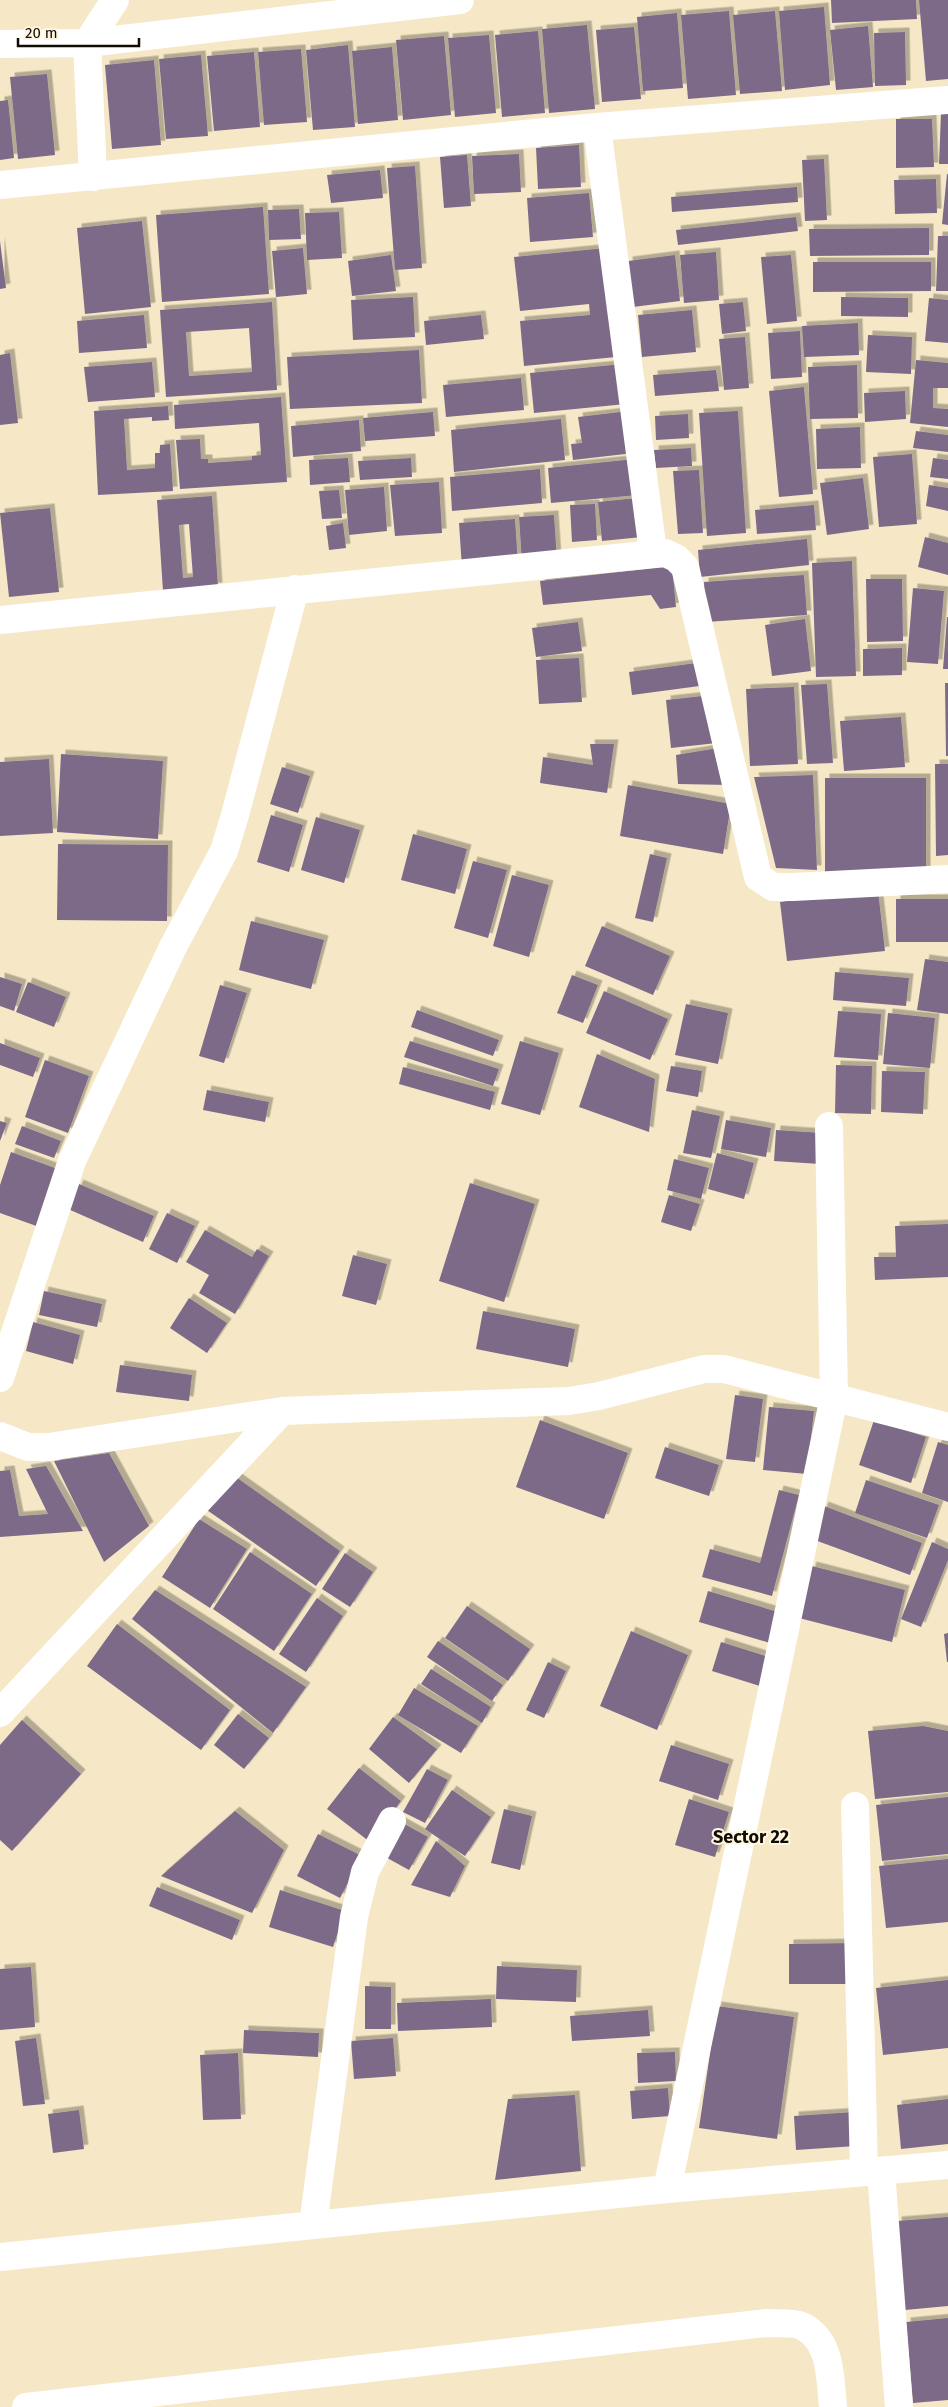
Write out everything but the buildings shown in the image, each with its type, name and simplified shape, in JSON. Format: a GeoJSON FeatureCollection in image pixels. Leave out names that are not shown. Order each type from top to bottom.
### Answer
{"type":"FeatureCollection","features":[{"type":"Feature","properties":{"kind":"street"},"geometry":{"type":"LineString","coordinates":[[93,177],[87,43],[115,0]]}},
{"type":"Feature","properties":{"kind":"street"},"geometry":{"type":"LineString","coordinates":[[0,44],[87,43],[460,0]]}},
{"type":"Feature","properties":{"kind":"street"},"geometry":{"type":"LineString","coordinates":[[0,185],[597,127],[948,100]]}},
{"type":"Feature","properties":{"kind":"street"},"geometry":{"type":"LineString","coordinates":[[597,127],[653,552]]}},
{"type":"Feature","properties":{"kind":"street"},"geometry":{"type":"LineString","coordinates":[[0,620],[653,552],[665,553],[676,558],[685,567],[758,877],[773,887],[948,879]]}},
{"type":"Feature","properties":{"kind":"street"},"geometry":{"type":"LineString","coordinates":[[0,1378],[72,1161],[173,947],[224,851],[296,589]]}},
{"type":"Feature","properties":{"kind":"street"},"geometry":{"type":"LineString","coordinates":[[667,2189],[834,1397],[829,1126]]}},
{"type":"Feature","properties":{"kind":"street"},"geometry":{"type":"LineString","coordinates":[[0,1436],[28,1447],[49,1447],[282,1411],[569,1401],[599,1396],[704,1369],[724,1369],[948,1427]]}},
{"type":"Feature","properties":{"kind":"street"},"geometry":{"type":"LineString","coordinates":[[0,1713],[282,1411]]}},
{"type":"Feature","properties":{"kind":"street"},"geometry":{"type":"LineString","coordinates":[[855,1806],[873,2171],[899,2407]]}},
{"type":"Feature","properties":{"kind":"street"},"geometry":{"type":"LineString","coordinates":[[313,2225],[354,1917],[365,1872],[392,1821]]}},
{"type":"Feature","properties":{"kind":"street"},"geometry":{"type":"LineString","coordinates":[[0,2257],[667,2189],[948,2165]]}},
{"type":"Feature","properties":{"kind":"street"},"geometry":{"type":"LineString","coordinates":[[26,2407],[766,2323],[801,2326],[823,2343],[830,2372],[833,2407]]}},
{"type":"Feature","properties":{"kind":"district","name":"Sector 22"},"geometry":{"type":"Point","coordinates":[751,1837]}}]}
